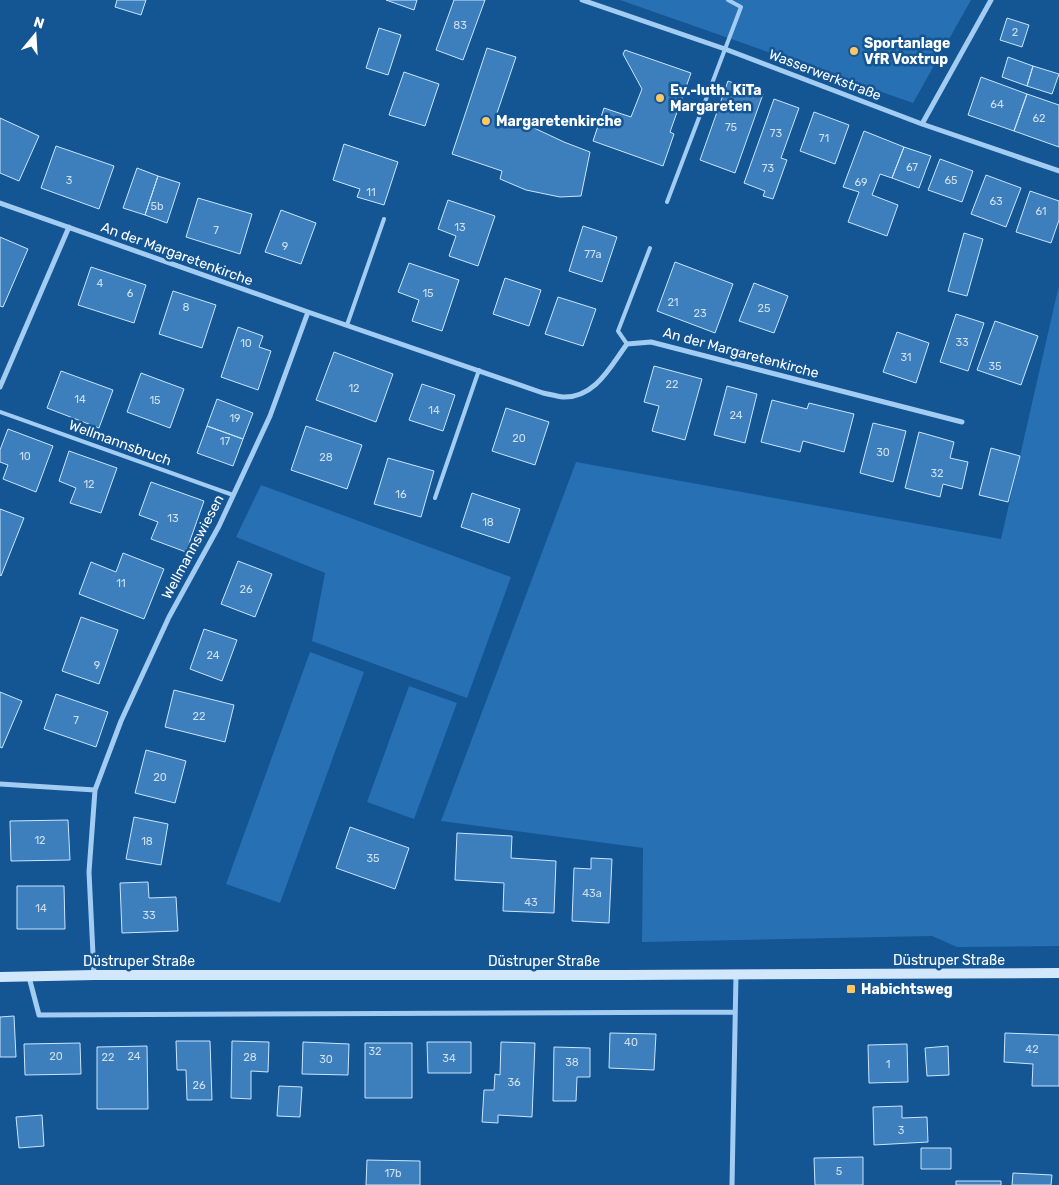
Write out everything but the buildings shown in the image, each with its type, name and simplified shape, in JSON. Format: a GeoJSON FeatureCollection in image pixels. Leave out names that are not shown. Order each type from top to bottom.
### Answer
{"type":"FeatureCollection","features":[{"type":"Feature","properties":{"kind":"street","name":"Wasserwerkstraße"},"geometry":{"type":"LineString","coordinates":[[582,0],[725,50],[922,124],[1059,171]]}},
{"type":"Feature","properties":{"kind":"street"},"geometry":{"type":"LineString","coordinates":[[922,124],[992,0]]}},
{"type":"Feature","properties":{"kind":"street","name":"An der Margaretenkirche"},"geometry":{"type":"LineString","coordinates":[[0,203],[308,312],[543,392],[563,397],[583,394],[598,384],[626,344],[651,342],[962,422]]}},
{"type":"Feature","properties":{"kind":"street"},"geometry":{"type":"LineString","coordinates":[[0,387],[70,227]]}},
{"type":"Feature","properties":{"kind":"street","name":"Wellmannswiesen"},"geometry":{"type":"LineString","coordinates":[[94,975],[89,872],[95,790],[121,721],[169,617],[219,526],[270,416],[308,312]]}},
{"type":"Feature","properties":{"kind":"street"},"geometry":{"type":"LineString","coordinates":[[0,784],[95,790]]}},
{"type":"Feature","properties":{"kind":"street","name":"Düstruper Straße"},"geometry":{"type":"LineString","coordinates":[[0,977],[94,975],[1059,973]]}},
{"type":"Feature","properties":{"kind":"street"},"geometry":{"type":"LineString","coordinates":[[732,1185],[736,974]]}},
{"type":"Feature","properties":{"kind":"street"},"geometry":{"type":"LineString","coordinates":[[29,976],[39,1015],[735,1012]]}},
{"type":"Feature","properties":{"kind":"lane"},"geometry":{"type":"LineString","coordinates":[[667,202],[741,6],[728,0]]}},
{"type":"Feature","properties":{"kind":"lane"},"geometry":{"type":"LineString","coordinates":[[347,325],[384,219]]}},
{"type":"Feature","properties":{"kind":"lane"},"geometry":{"type":"LineString","coordinates":[[626,344],[618,331],[650,248]]}},
{"type":"Feature","properties":{"kind":"lane"},"geometry":{"type":"LineString","coordinates":[[435,498],[479,370]]}},
{"type":"Feature","properties":{"kind":"lane","name":"Wellmannsbruch"},"geometry":{"type":"LineString","coordinates":[[0,412],[233,495]]}},
{"type":"Feature","properties":{"kind":"shaded area","name":"Sportanlage VfR Voxtrup"},"geometry":{"type":"Polygon","coordinates":[[[620,0],[971,0],[913,103],[620,0]]]}},
{"type":"Feature","properties":{"kind":"shaded area"},"geometry":{"type":"Polygon","coordinates":[[[1059,285],[1059,946],[957,947],[932,936],[642,942],[643,848],[441,821],[576,462],[1001,539],[1059,285]]]}},
{"type":"Feature","properties":{"kind":"shaded area"},"geometry":{"type":"Polygon","coordinates":[[[261,485],[511,577],[467,698],[312,641],[325,573],[236,537],[261,485]]]}},
{"type":"Feature","properties":{"kind":"shaded area"},"geometry":{"type":"Polygon","coordinates":[[[310,652],[364,672],[280,903],[226,884],[310,652]]]}},
{"type":"Feature","properties":{"kind":"shaded area"},"geometry":{"type":"Polygon","coordinates":[[[409,686],[457,703],[414,819],[367,802],[409,686]]]}},
{"type":"Feature","properties":{"kind":"place","name":"Sportanlage VfR Voxtrup"},"geometry":{"type":"Point","coordinates":[854,51]}},
{"type":"Feature","properties":{"kind":"place","name":"Ev.-luth. KiTa Margareten"},"geometry":{"type":"Point","coordinates":[660,98]}},
{"type":"Feature","properties":{"kind":"place","name":"Margaretenkirche"},"geometry":{"type":"Point","coordinates":[486,121]}},
{"type":"Feature","properties":{"kind":"place","name":"Habichtsweg"},"geometry":{"type":"Point","coordinates":[851,989]}}]}
